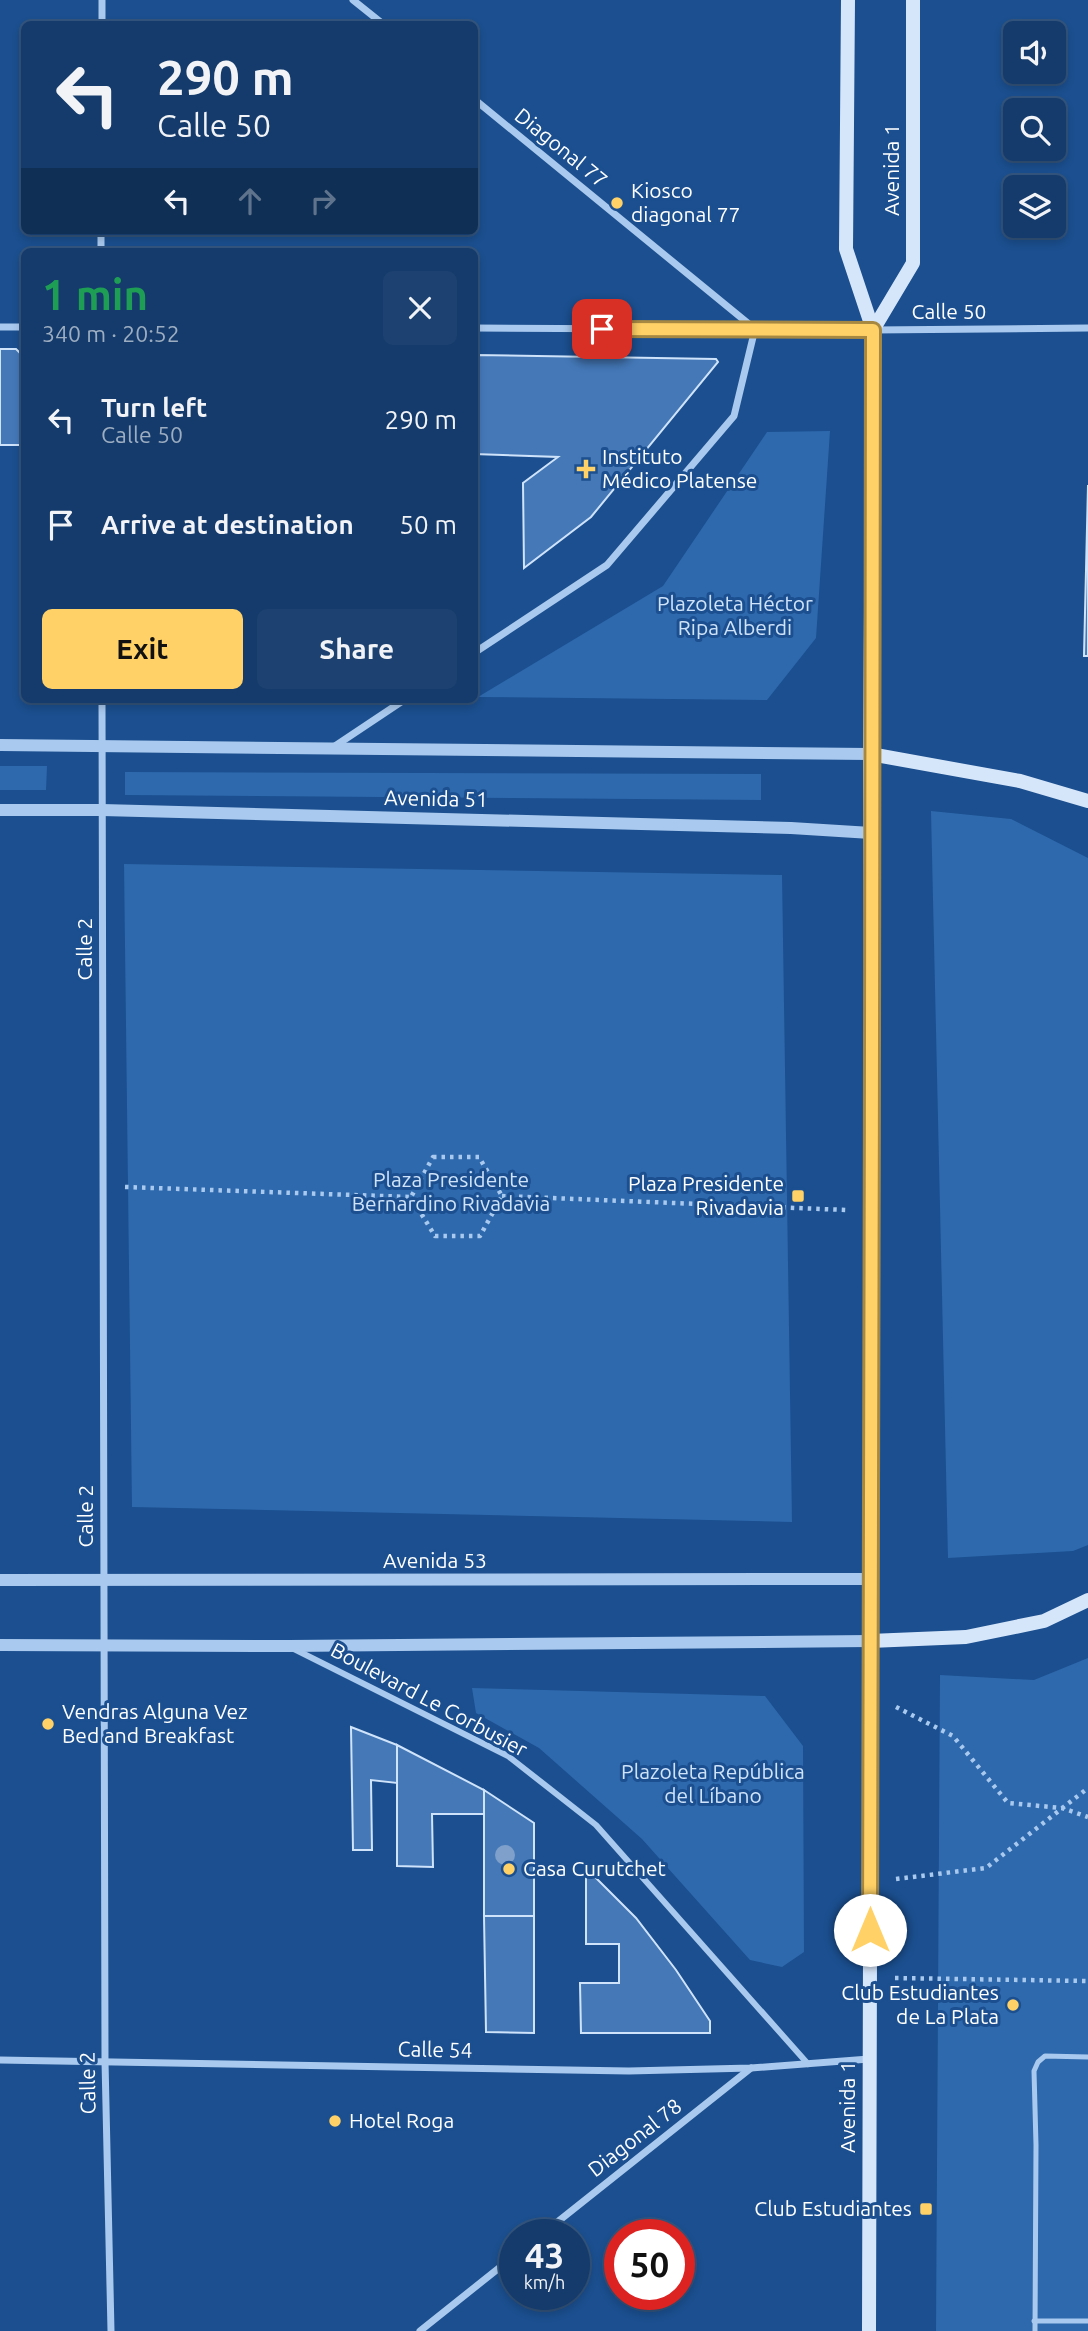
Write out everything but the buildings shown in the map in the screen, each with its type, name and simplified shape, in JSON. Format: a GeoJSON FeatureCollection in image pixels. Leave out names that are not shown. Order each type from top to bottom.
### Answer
{"type":"FeatureCollection","features":[{"type":"Feature","properties":{"kind":"main road","name":"Avenida 1"},"geometry":{"type":"LineString","coordinates":[[848,0],[846,249],[873,330],[870,754],[872,1211],[869,2331]]}},
{"type":"Feature","properties":{"kind":"main road","name":"Avenida 1"},"geometry":{"type":"LineString","coordinates":[[873,330],[913,262],[913,0]]}},
{"type":"Feature","properties":{"kind":"main road"},"geometry":{"type":"LineString","coordinates":[[870,754],[1020,781],[1088,802]]}},
{"type":"Feature","properties":{"kind":"main road"},"geometry":{"type":"LineString","coordinates":[[870,1640],[966,1637],[1044,1621],[1088,1600]]}},
{"type":"Feature","properties":{"kind":"street"},"geometry":{"type":"LineString","coordinates":[[102,0],[102,21]]}},
{"type":"Feature","properties":{"kind":"street"},"geometry":{"type":"LineString","coordinates":[[353,0],[379,21]]}},
{"type":"Feature","properties":{"kind":"street","name":"Diagonal 77"},"geometry":{"type":"LineString","coordinates":[[478,102],[755,329]]}},
{"type":"Feature","properties":{"kind":"street"},"geometry":{"type":"LineString","coordinates":[[0,327],[21,327]]}},
{"type":"Feature","properties":{"kind":"street","name":"Calle 50"},"geometry":{"type":"LineString","coordinates":[[478,328],[1088,328]]}},
{"type":"Feature","properties":{"kind":"street"},"geometry":{"type":"LineString","coordinates":[[478,650],[607,565],[734,416],[755,329]]}},
{"type":"Feature","properties":{"kind":"street","name":"Calle 2"},"geometry":{"type":"LineString","coordinates":[[102,703],[105,2061],[111,2331]]}},
{"type":"Feature","properties":{"kind":"street"},"geometry":{"type":"LineString","coordinates":[[331,749],[400,703]]}},
{"type":"Feature","properties":{"kind":"street"},"geometry":{"type":"LineString","coordinates":[[0,745],[870,754]]}},
{"type":"Feature","properties":{"kind":"street","name":"Avenida 51"},"geometry":{"type":"LineString","coordinates":[[0,810],[102,810],[791,828],[871,833]]}},
{"type":"Feature","properties":{"kind":"street","name":"Avenida 53"},"geometry":{"type":"LineString","coordinates":[[0,1580],[870,1579]]}},
{"type":"Feature","properties":{"kind":"street"},"geometry":{"type":"LineString","coordinates":[[0,1645],[289,1646],[870,1640]]}},
{"type":"Feature","properties":{"kind":"street","name":"Boulevard Le Corbusier"},"geometry":{"type":"LineString","coordinates":[[289,1646],[508,1756],[596,1825],[808,2064]]}},
{"type":"Feature","properties":{"kind":"street","name":"Calle 54"},"geometry":{"type":"LineString","coordinates":[[0,2060],[629,2071],[751,2068],[869,2059]]}},
{"type":"Feature","properties":{"kind":"street","name":"Diagonal 78"},"geometry":{"type":"LineString","coordinates":[[561,2219],[751,2068]]}},
{"type":"Feature","properties":{"kind":"street"},"geometry":{"type":"LineString","coordinates":[[420,2331],[499,2268]]}},
{"type":"Feature","properties":{"kind":"lane"},"geometry":{"type":"LineString","coordinates":[[1035,2331],[1037,2145],[1034,2071],[1045,2056],[1088,2056]]}},
{"type":"Feature","properties":{"kind":"lane"},"geometry":{"type":"LineString","coordinates":[[1034,2321],[1088,2321]]}},
{"type":"Feature","properties":{"kind":"path"},"geometry":{"type":"LineString","coordinates":[[411,1197],[433,1157],[479,1157],[502,1196]]}},
{"type":"Feature","properties":{"kind":"path"},"geometry":{"type":"LineString","coordinates":[[103,1186],[411,1197]]}},
{"type":"Feature","properties":{"kind":"path"},"geometry":{"type":"LineString","coordinates":[[411,1197],[435,1236],[480,1236],[502,1196]]}},
{"type":"Feature","properties":{"kind":"path"},"geometry":{"type":"LineString","coordinates":[[502,1196],[872,1211]]}},
{"type":"Feature","properties":{"kind":"path"},"geometry":{"type":"LineString","coordinates":[[870,1694],[953,1736],[1007,1803],[1062,1808],[1088,1817]]}},
{"type":"Feature","properties":{"kind":"path"},"geometry":{"type":"LineString","coordinates":[[870,1882],[986,1868],[1088,1788]]}},
{"type":"Feature","properties":{"kind":"path"},"geometry":{"type":"LineString","coordinates":[[870,1978],[1088,1981]]}},
{"type":"Feature","properties":{"kind":"green space","name":"Plazoleta Héctor Ripa Alberdi"},"geometry":{"type":"Polygon","coordinates":[[[830,431],[816,638],[767,700],[478,697],[663,586],[767,432],[830,431]]]}},
{"type":"Feature","properties":{"kind":"green space"},"geometry":{"type":"Polygon","coordinates":[[[0,766],[47,766],[46,790],[0,790],[0,766]]]}},
{"type":"Feature","properties":{"kind":"green space"},"geometry":{"type":"Polygon","coordinates":[[[125,772],[761,774],[761,800],[125,795],[125,772]]]}},
{"type":"Feature","properties":{"kind":"green space"},"geometry":{"type":"Polygon","coordinates":[[[931,811],[1011,819],[1088,858],[1088,1545],[1073,1551],[948,1558],[931,811]]]}},
{"type":"Feature","properties":{"kind":"green space","name":"Plaza Presidente Bernardino Rivadavia"},"geometry":{"type":"Polygon","coordinates":[[[124,864],[782,875],[792,1522],[132,1507],[124,864]]]}},
{"type":"Feature","properties":{"kind":"green space","name":"Club Estudiantes de La Plata"},"geometry":{"type":"Polygon","coordinates":[[[1088,1658],[1088,2331],[936,2331],[940,1675],[1034,1680],[1088,1658]]]}},
{"type":"Feature","properties":{"kind":"green space","name":"Plazoleta República del Líbano"},"geometry":{"type":"Polygon","coordinates":[[[472,1688],[765,1696],[803,1746],[804,1952],[782,1967],[750,1960],[642,1839],[539,1748],[476,1713],[472,1688]]]}},
{"type":"Feature","properties":{"kind":"place","name":"Kiosco diagonal 77"},"geometry":{"type":"Point","coordinates":[617,203]}},
{"type":"Feature","properties":{"kind":"place","name":"Instituto Médico Platense"},"geometry":{"type":"Point","coordinates":[586,469]}},
{"type":"Feature","properties":{"kind":"place","name":"Plaza Presidente Rivadavia"},"geometry":{"type":"Point","coordinates":[798,1196]}},
{"type":"Feature","properties":{"kind":"place","name":"Vendras Alguna Vez Bed and Breakfast"},"geometry":{"type":"Point","coordinates":[48,1724]}},
{"type":"Feature","properties":{"kind":"place","name":"Casa Curutchet"},"geometry":{"type":"Point","coordinates":[509,1869]}},
{"type":"Feature","properties":{"kind":"place","name":"Club Estudiantes de La Plata"},"geometry":{"type":"Point","coordinates":[1013,2005]}},
{"type":"Feature","properties":{"kind":"place","name":"Hotel Roga"},"geometry":{"type":"Point","coordinates":[335,2121]}},
{"type":"Feature","properties":{"kind":"place","name":"Club Estudiantes"},"geometry":{"type":"Point","coordinates":[926,2209]}},
{"type":"Feature","properties":{"kind":"route"},"geometry":{"type":"LineString","coordinates":[[602,329],[873,330],[870,754],[870,1930]]}}]}
